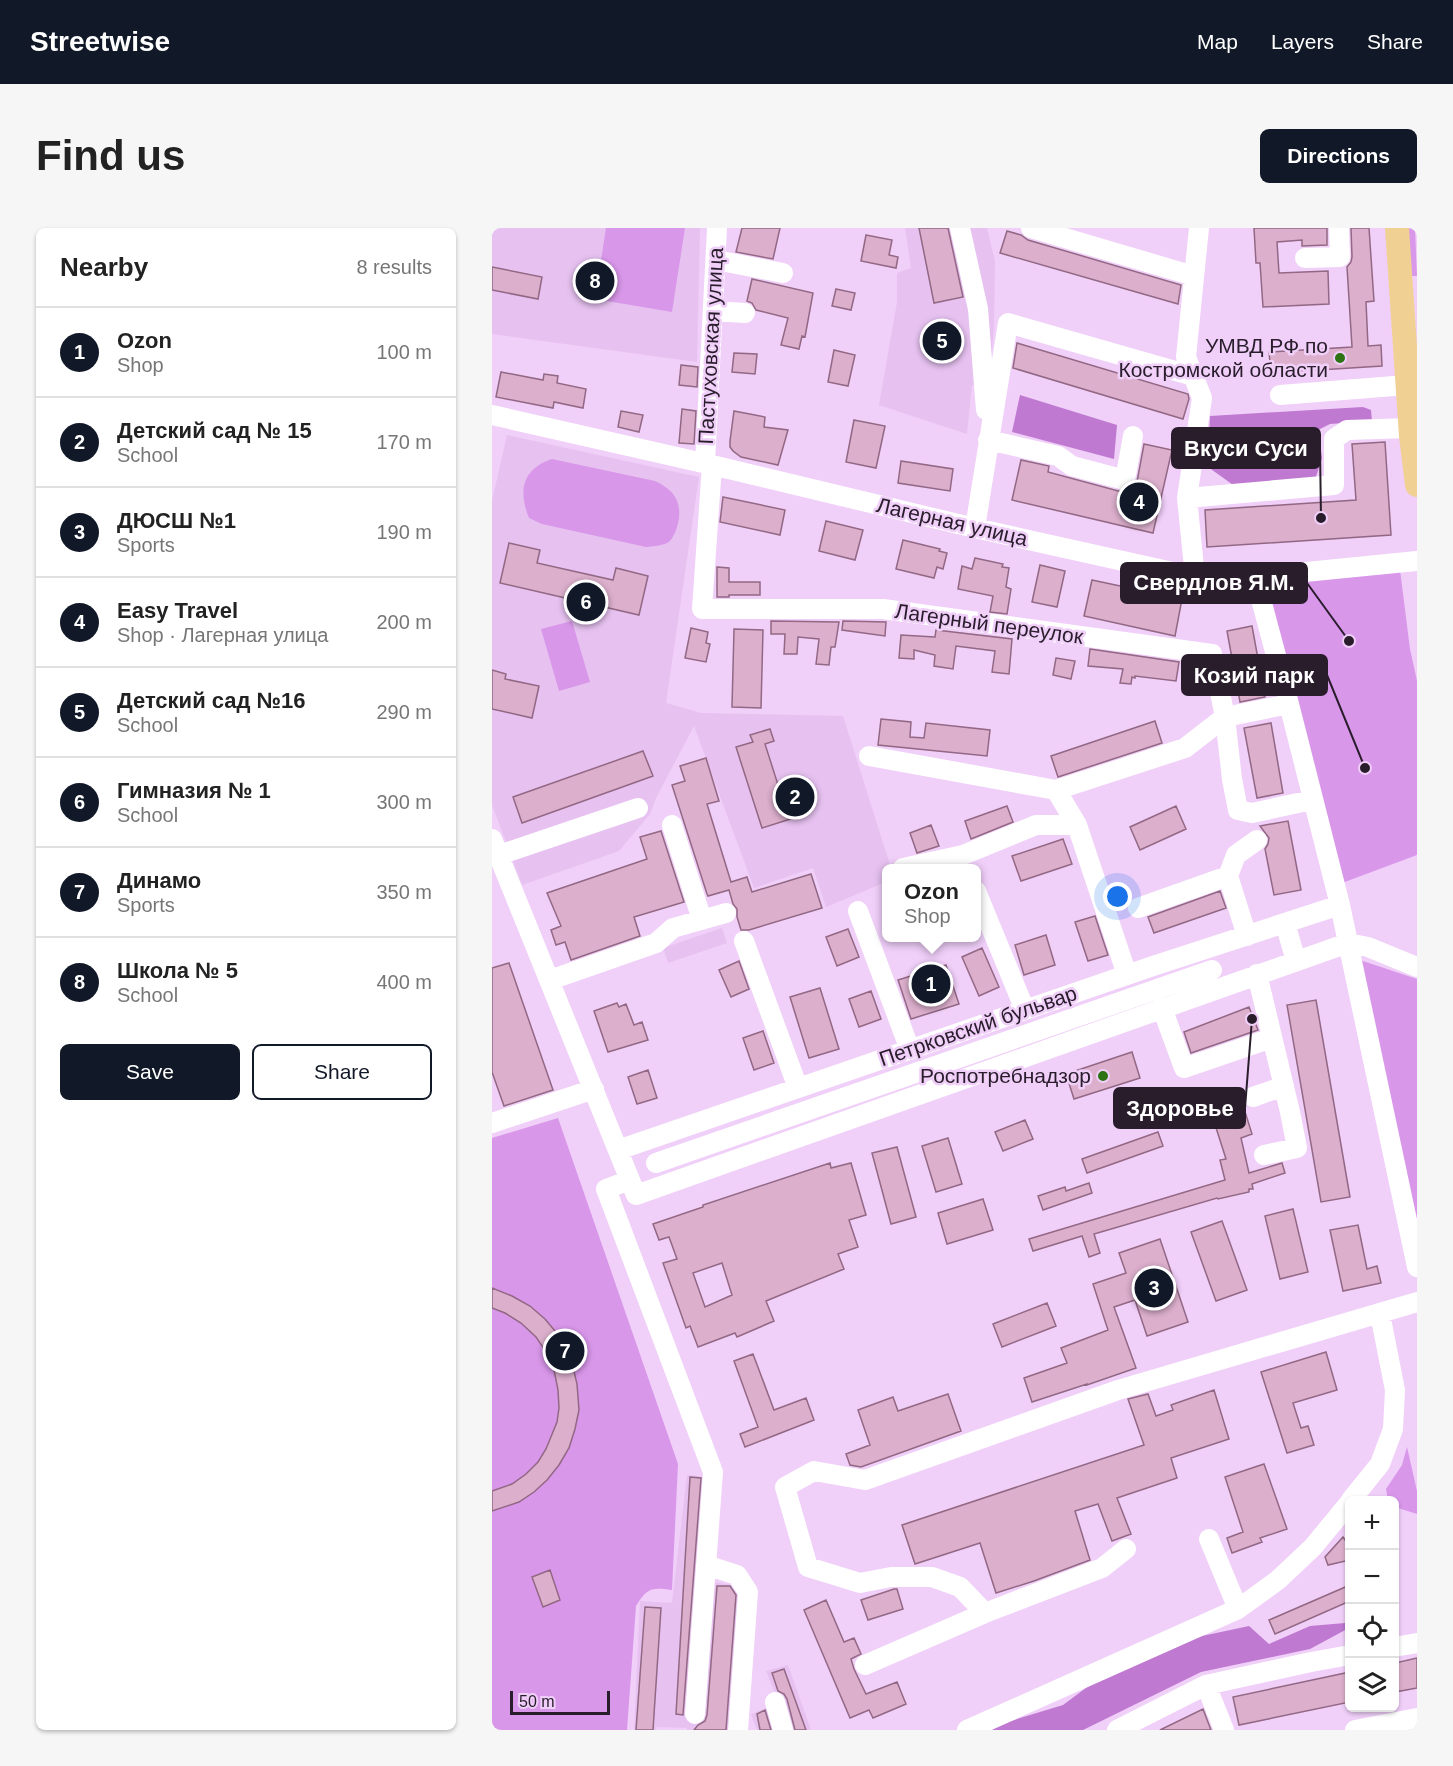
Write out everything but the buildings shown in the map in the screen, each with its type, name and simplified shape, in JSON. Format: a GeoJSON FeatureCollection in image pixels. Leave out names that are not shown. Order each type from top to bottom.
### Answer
{"type":"FeatureCollection","features":[{"type":"Feature","properties":{"kind":"main road"},"geometry":{"type":"LineString","coordinates":[[1397,228],[1409,295],[1407,385],[1417,485]]}},
{"type":"Feature","properties":{"kind":"street","name":"Пастуховская улица"},"geometry":{"type":"LineString","coordinates":[[702,609],[717,228]]}},
{"type":"Feature","properties":{"kind":"street"},"geometry":{"type":"LineString","coordinates":[[960,228],[978,309],[989,436]]}},
{"type":"Feature","properties":{"kind":"street"},"geometry":{"type":"LineString","coordinates":[[1031,228],[1194,276]]}},
{"type":"Feature","properties":{"kind":"street"},"geometry":{"type":"LineString","coordinates":[[1305,258],[1341,257],[1339,228]]}},
{"type":"Feature","properties":{"kind":"street"},"geometry":{"type":"LineString","coordinates":[[1194,229],[1194,276],[1186,357],[1202,398],[1187,498],[1195,577]]}},
{"type":"Feature","properties":{"kind":"street"},"geometry":{"type":"LineString","coordinates":[[716,260],[783,273]]}},
{"type":"Feature","properties":{"kind":"street"},"geometry":{"type":"LineString","coordinates":[[713,311],[745,313]]}},
{"type":"Feature","properties":{"kind":"street"},"geometry":{"type":"LineString","coordinates":[[975,528],[1008,324],[1193,376]]}},
{"type":"Feature","properties":{"kind":"street"},"geometry":{"type":"LineString","coordinates":[[1280,395],[1407,385]]}},
{"type":"Feature","properties":{"kind":"street","name":"Лагерная улица"},"geometry":{"type":"LineString","coordinates":[[492,415],[1195,577],[1255,577],[1417,561]]}},
{"type":"Feature","properties":{"kind":"street"},"geometry":{"type":"LineString","coordinates":[[1187,498],[1334,485],[1334,439],[1347,430],[1410,428]]}},
{"type":"Feature","properties":{"kind":"street"},"geometry":{"type":"LineString","coordinates":[[989,436],[1058,456],[1072,466],[1125,480],[1133,436]]}},
{"type":"Feature","properties":{"kind":"street"},"geometry":{"type":"LineString","coordinates":[[1255,577],[1312,800],[1352,943],[1417,1267]]}},
{"type":"Feature","properties":{"kind":"street","name":"Лагерный переулок"},"geometry":{"type":"LineString","coordinates":[[702,609],[883,609],[1212,654],[1225,717]]}},
{"type":"Feature","properties":{"kind":"street"},"geometry":{"type":"LineString","coordinates":[[869,756],[1056,790],[1185,748],[1225,717],[1289,705]]}},
{"type":"Feature","properties":{"kind":"street"},"geometry":{"type":"LineString","coordinates":[[1225,717],[1238,810],[1252,813],[1312,800]]}},
{"type":"Feature","properties":{"kind":"street"},"geometry":{"type":"LineString","coordinates":[[1056,790],[1077,825],[1127,975]]}},
{"type":"Feature","properties":{"kind":"street"},"geometry":{"type":"LineString","coordinates":[[633,1188],[495,847],[638,808]]}},
{"type":"Feature","properties":{"kind":"street"},"geometry":{"type":"LineString","coordinates":[[672,825],[702,920]]}},
{"type":"Feature","properties":{"kind":"street"},"geometry":{"type":"LineString","coordinates":[[921,864],[963,855],[1036,825],[1077,825]]}},
{"type":"Feature","properties":{"kind":"street"},"geometry":{"type":"LineString","coordinates":[[1247,936],[1228,876],[1236,855],[1257,840]]}},
{"type":"Feature","properties":{"kind":"street"},"geometry":{"type":"LineString","coordinates":[[1138,908],[1228,876]]}},
{"type":"Feature","properties":{"kind":"street"},"geometry":{"type":"LineString","coordinates":[[981,903],[1025,1010]]}},
{"type":"Feature","properties":{"kind":"street","name":"Петрковский бульвар"},"geometry":{"type":"LineString","coordinates":[[618,1150],[1127,975],[1340,905]]}},
{"type":"Feature","properties":{"kind":"street"},"geometry":{"type":"LineString","coordinates":[[858,911],[910,1050]]}},
{"type":"Feature","properties":{"kind":"street"},"geometry":{"type":"LineString","coordinates":[[550,980],[656,943],[674,928],[726,913]]}},
{"type":"Feature","properties":{"kind":"street"},"geometry":{"type":"LineString","coordinates":[[1285,923],[1296,961]]}},
{"type":"Feature","properties":{"kind":"street"},"geometry":{"type":"LineString","coordinates":[[744,941],[798,1088]]}},
{"type":"Feature","properties":{"kind":"street"},"geometry":{"type":"LineString","coordinates":[[656,1163],[1215,979],[1257,974],[1352,943],[1417,967]]}},
{"type":"Feature","properties":{"kind":"street"},"geometry":{"type":"LineString","coordinates":[[1257,974],[1297,1148],[1264,1155]]}},
{"type":"Feature","properties":{"kind":"street","name":"Петрковский бульвар"},"geometry":{"type":"LineString","coordinates":[[706,1565],[713,1472],[606,1189],[633,1188],[1162,1008],[1215,979]]}},
{"type":"Feature","properties":{"kind":"street"},"geometry":{"type":"LineString","coordinates":[[1162,1008],[1184,1068],[1272,1038]]}},
{"type":"Feature","properties":{"kind":"street"},"geometry":{"type":"LineString","coordinates":[[1253,1097],[1284,1086]]}},
{"type":"Feature","properties":{"kind":"street"},"geometry":{"type":"LineString","coordinates":[[492,1123],[594,1089]]}},
{"type":"Feature","properties":{"kind":"street"},"geometry":{"type":"LineString","coordinates":[[985,1613],[960,1587],[932,1577],[891,1577],[860,1583],[808,1567],[785,1487],[814,1471],[865,1480],[1118,1389],[1417,1302]]}},
{"type":"Feature","properties":{"kind":"street"},"geometry":{"type":"LineString","coordinates":[[1354,1496],[1380,1464],[1393,1429],[1395,1390],[1380,1314]]}},
{"type":"Feature","properties":{"kind":"street"},"geometry":{"type":"LineString","coordinates":[[967,1730],[1238,1609],[1278,1580],[1313,1547],[1345,1507]]}},
{"type":"Feature","properties":{"kind":"street"},"geometry":{"type":"LineString","coordinates":[[1209,1539],[1238,1609]]}},
{"type":"Feature","properties":{"kind":"street"},"geometry":{"type":"LineString","coordinates":[[865,1665],[985,1613],[1102,1568],[1126,1549]]}},
{"type":"Feature","properties":{"kind":"street"},"geometry":{"type":"LineString","coordinates":[[695,1714],[706,1565],[737,1575],[748,1592],[738,1730]]}},
{"type":"Feature","properties":{"kind":"street"},"geometry":{"type":"LineString","coordinates":[[1399,1646],[1417,1643]]}},
{"type":"Feature","properties":{"kind":"street"},"geometry":{"type":"LineString","coordinates":[[1117,1730],[1206,1685],[1345,1656]]}},
{"type":"Feature","properties":{"kind":"street"},"geometry":{"type":"LineString","coordinates":[[1206,1685],[1224,1730]]}},
{"type":"Feature","properties":{"kind":"street"},"geometry":{"type":"LineString","coordinates":[[775,1702],[783,1730]]}},
{"type":"Feature","properties":{"kind":"street"},"geometry":{"type":"LineString","coordinates":[[1362,1729],[1417,1718]]}},
{"type":"Feature","properties":{"kind":"shaded area"},"geometry":{"type":"Polygon","coordinates":[[[492,228],[700,228],[697,362],[492,334],[492,228]]]}},
{"type":"Feature","properties":{"kind":"shaded area"},"geometry":{"type":"Polygon","coordinates":[[[606,228],[685,228],[672,312],[595,299],[606,228]]]}},
{"type":"Feature","properties":{"kind":"shaded area"},"geometry":{"type":"Polygon","coordinates":[[[905,228],[987,228],[995,261],[994,325],[989,389],[972,385],[967,434],[879,405],[897,302],[897,273],[911,268],[905,228]]]}},
{"type":"Feature","properties":{"kind":"shaded area"},"geometry":{"type":"Polygon","coordinates":[[[1407,228],[1415,228],[1417,276],[1410,276],[1407,228]]]}},
{"type":"Feature","properties":{"kind":"shaded area"},"geometry":{"type":"Polygon","coordinates":[[[1020,395],[1117,425],[1114,459],[1012,432],[1020,395]]]}},
{"type":"Feature","properties":{"kind":"shaded area"},"geometry":{"type":"Polygon","coordinates":[[[1363,407],[1371,410],[1372,421],[1330,424],[1318,430],[1322,458],[1314,483],[1236,487],[1208,467],[1210,416],[1363,407]]]}},
{"type":"Feature","properties":{"kind":"shaded area"},"geometry":{"type":"Polygon","coordinates":[[[507,435],[699,477],[666,703],[701,713],[843,716],[890,864],[882,864],[882,884],[826,907],[813,868],[754,888],[694,726],[650,814],[619,851],[522,885],[492,805],[492,501],[507,435]]]}},
{"type":"Feature","properties":{"kind":"shaded area"},"geometry":{"type":"Polygon","coordinates":[[[552,459],[655,481],[666,487],[677,500],[679,511],[678,524],[672,539],[659,546],[646,547],[542,524],[529,518],[524,499],[525,482],[534,469],[552,459]]]}},
{"type":"Feature","properties":{"kind":"shaded area"},"geometry":{"type":"Polygon","coordinates":[[[1400,570],[1410,649],[1417,681],[1417,855],[1342,883],[1264,585],[1400,570]]]}},
{"type":"Feature","properties":{"kind":"shaded area"},"geometry":{"type":"Polygon","coordinates":[[[572,621],[590,682],[559,691],[541,629],[572,621]]]}},
{"type":"Feature","properties":{"kind":"shaded area"},"geometry":{"type":"Polygon","coordinates":[[[722,928],[727,943],[668,963],[663,948],[722,928]]]}},
{"type":"Feature","properties":{"kind":"shaded area"},"geometry":{"type":"Polygon","coordinates":[[[1357,959],[1417,979],[1417,1244],[1357,959]]]}},
{"type":"Feature","properties":{"kind":"shaded area"},"geometry":{"type":"Polygon","coordinates":[[[558,1118],[678,1464],[672,1590],[650,1590],[643,1595],[636,1606],[627,1730],[492,1730],[492,1138],[558,1118]]]}},
{"type":"Feature","properties":{"kind":"shaded area"},"geometry":{"type":"Polygon","coordinates":[[[1407,1447],[1417,1491],[1417,1514],[1399,1508],[1399,1496],[1387,1496],[1386,1489],[1402,1465],[1407,1447]]]}},
{"type":"Feature","properties":{"kind":"shaded area"},"geometry":{"type":"Polygon","coordinates":[[[687,1475],[706,1477],[708,1581],[742,1587],[734,1730],[687,1730],[687,1728],[657,1727],[656,1730],[634,1730],[640,1601],[672,1603],[687,1475]]]}},
{"type":"Feature","properties":{"kind":"shaded area"},"geometry":{"type":"Polygon","coordinates":[[[1345,1623],[1345,1630],[1310,1649],[1201,1672],[1083,1730],[992,1730],[997,1725],[1063,1705],[1098,1679],[1188,1639],[1249,1626],[1269,1644],[1310,1626],[1345,1623]]]}},
{"type":"Feature","properties":{"kind":"shaded area"},"geometry":{"type":"Polygon","coordinates":[[[788,1665],[811,1730],[757,1730],[751,1714],[779,1703],[766,1671],[788,1665]]]}},
{"type":"Feature","properties":{"kind":"place","name":"Школа № 5"},"geometry":{"type":"Point","coordinates":[595,281]}},
{"type":"Feature","properties":{"kind":"place","name":"Детский сад №16"},"geometry":{"type":"Point","coordinates":[942,341]}},
{"type":"Feature","properties":{"kind":"place","name":"УМВД РФ по Костромской области"},"geometry":{"type":"Point","coordinates":[1340,358]}},
{"type":"Feature","properties":{"kind":"place","name":"Easy Travel"},"geometry":{"type":"Point","coordinates":[1139,502]}},
{"type":"Feature","properties":{"kind":"place","name":"Вкуси Суси"},"geometry":{"type":"Point","coordinates":[1321,518]}},
{"type":"Feature","properties":{"kind":"place","name":"Гимназия № 1"},"geometry":{"type":"Point","coordinates":[586,602]}},
{"type":"Feature","properties":{"kind":"place","name":"Свердлов Я.М."},"geometry":{"type":"Point","coordinates":[1349,641]}},
{"type":"Feature","properties":{"kind":"place","name":"Козий парк"},"geometry":{"type":"Point","coordinates":[1365,768]}},
{"type":"Feature","properties":{"kind":"place","name":"Детский сад № 15"},"geometry":{"type":"Point","coordinates":[795,797]}},
{"type":"Feature","properties":{"kind":"place","name":"Ozon"},"geometry":{"type":"Point","coordinates":[931,984]}},
{"type":"Feature","properties":{"kind":"place","name":"Здоровье"},"geometry":{"type":"Point","coordinates":[1252,1019]}},
{"type":"Feature","properties":{"kind":"place","name":"Роспотребнадзор"},"geometry":{"type":"Point","coordinates":[1103,1076]}},
{"type":"Feature","properties":{"kind":"place","name":"ДЮСШ №1"},"geometry":{"type":"Point","coordinates":[1154,1288]}},
{"type":"Feature","properties":{"kind":"place","name":"Динамо"},"geometry":{"type":"Point","coordinates":[565,1351]}}]}
